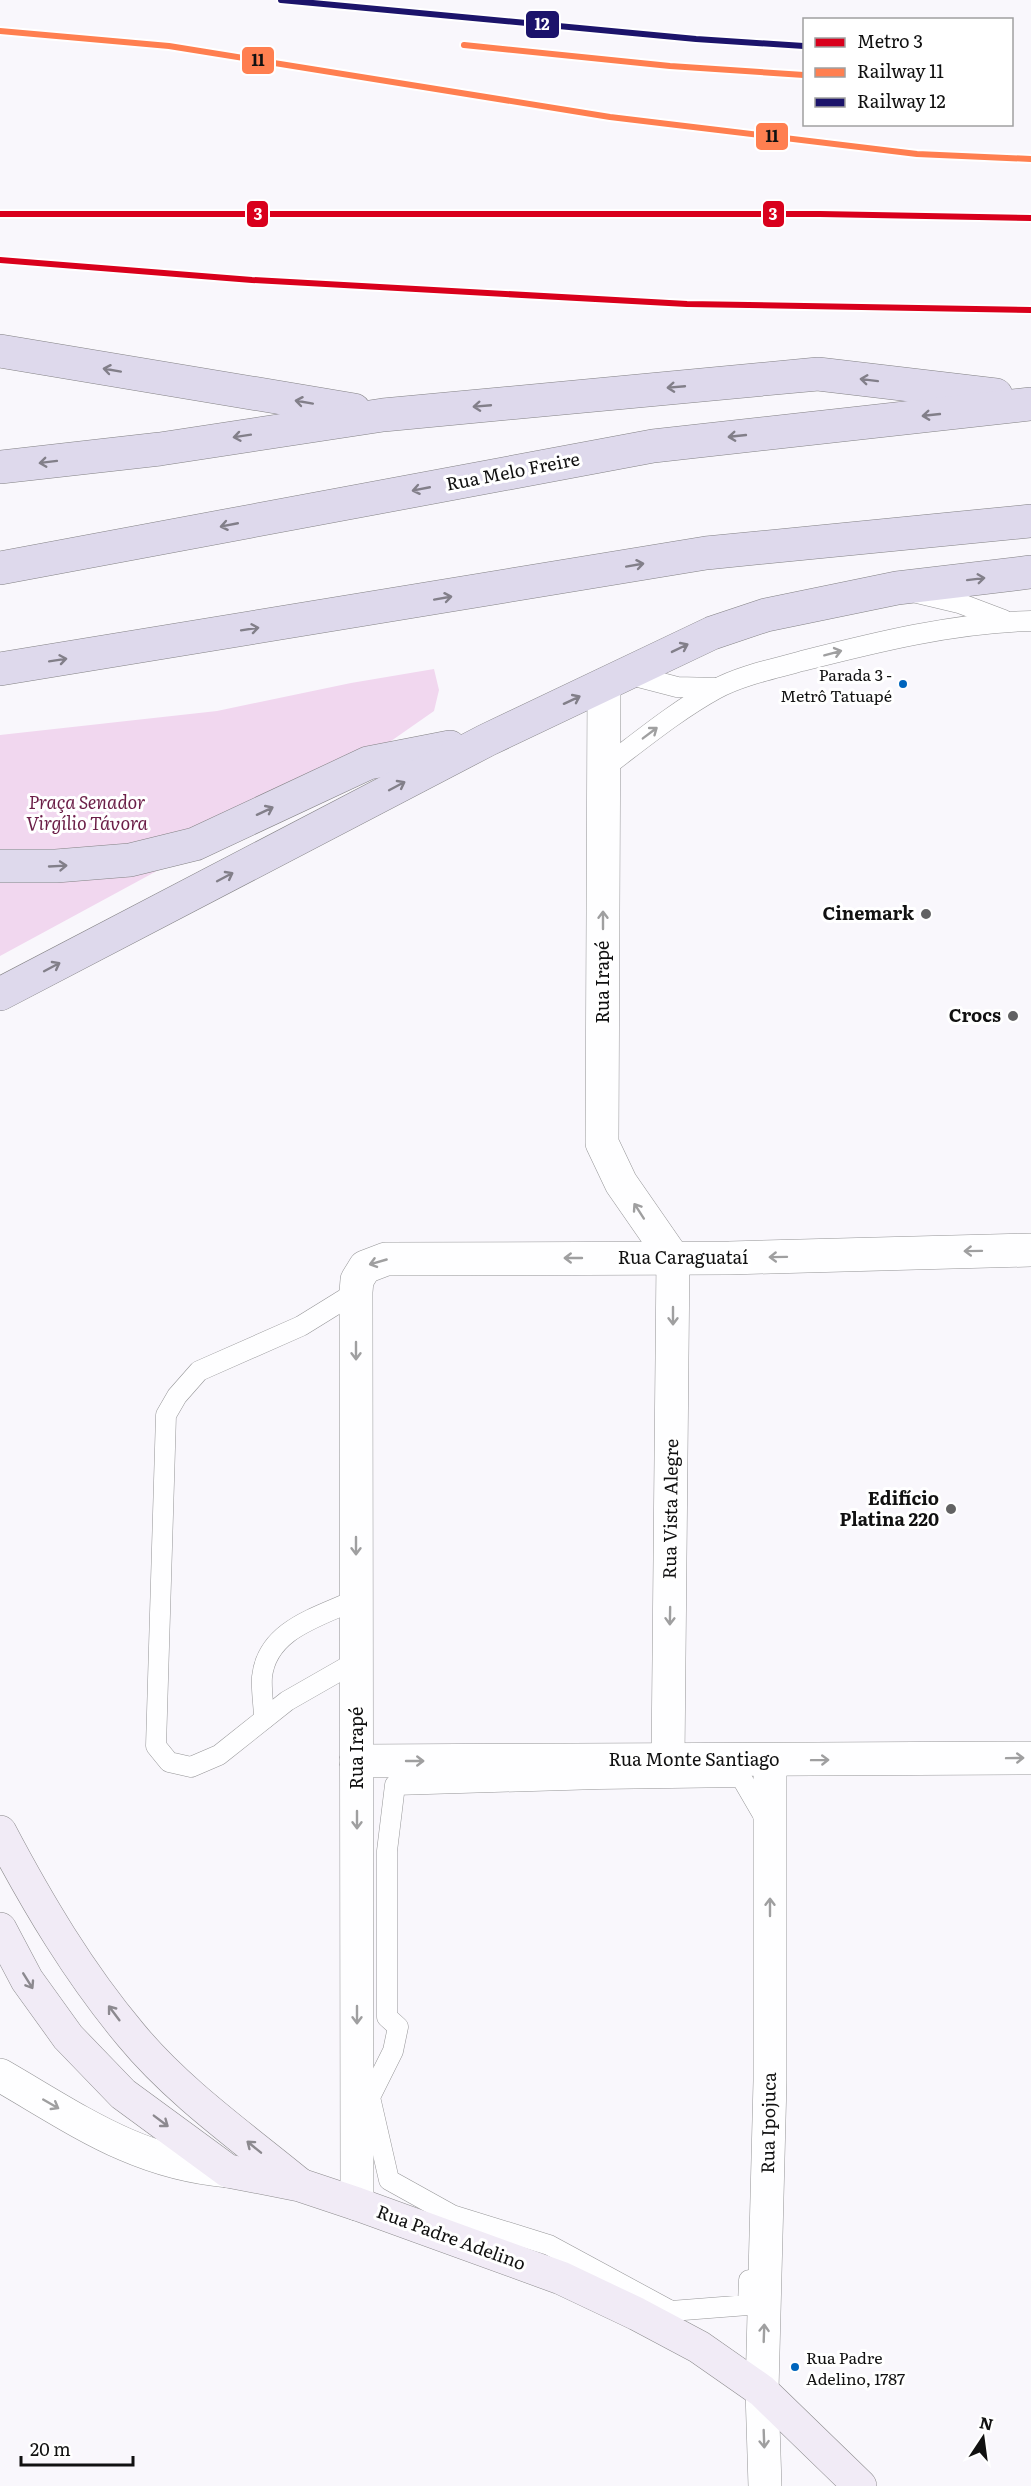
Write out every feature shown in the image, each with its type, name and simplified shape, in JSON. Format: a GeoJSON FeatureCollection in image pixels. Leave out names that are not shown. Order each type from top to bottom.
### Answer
{"type":"FeatureCollection","features":[{"type":"Feature","properties":{"kind":"highway"},"geometry":{"type":"LineString","coordinates":[[0,351],[382,415]]}},
{"type":"Feature","properties":{"kind":"highway"},"geometry":{"type":"LineString","coordinates":[[0,467],[160,448],[382,415],[818,374],[1031,400]]}},
{"type":"Feature","properties":{"kind":"highway","name":"Rua Melo Freire"},"geometry":{"type":"LineString","coordinates":[[0,568],[653,446],[1031,404]]}},
{"type":"Feature","properties":{"kind":"highway"},"geometry":{"type":"LineString","coordinates":[[0,669],[706,553],[1031,521]]}},
{"type":"Feature","properties":{"kind":"highway"},"geometry":{"type":"LineString","coordinates":[[0,994],[487,740],[712,633],[766,615],[897,588],[1031,572]]}},
{"type":"Feature","properties":{"kind":"highway"},"geometry":{"type":"LineString","coordinates":[[0,866],[56,866],[130,860],[195,844],[368,763],[487,740]]}},
{"type":"Feature","properties":{"kind":"main road"},"geometry":{"type":"LineString","coordinates":[[0,1832],[70,1956],[132,2037],[197,2100],[300,2184]]}},
{"type":"Feature","properties":{"kind":"main road"},"geometry":{"type":"LineString","coordinates":[[0,1929],[27,1980],[68,2037],[123,2094],[228,2171]]}},
{"type":"Feature","properties":{"kind":"main road","name":"Rua Padre Adelino"},"geometry":{"type":"LineString","coordinates":[[228,2171],[300,2184],[561,2278],[699,2347],[762,2391],[860,2486]]}},
{"type":"Feature","properties":{"kind":"street","name":"Rua Irapé"},"geometry":{"type":"LineString","coordinates":[[615,679],[604,768],[602,1143],[621,1183],[673,1258]]}},
{"type":"Feature","properties":{"kind":"street","name":"Rua Caraguataí"},"geometry":{"type":"LineString","coordinates":[[356,1292],[357,1280],[365,1267],[386,1259],[673,1258],[1031,1250]]}},
{"type":"Feature","properties":{"kind":"street","name":"Rua Vista Alegre"},"geometry":{"type":"LineString","coordinates":[[668,1760],[673,1258]]}},
{"type":"Feature","properties":{"kind":"street","name":"Rua Irapé"},"geometry":{"type":"LineString","coordinates":[[356,1292],[357,2204]]}},
{"type":"Feature","properties":{"kind":"street","name":"Rua Monte Santiago"},"geometry":{"type":"LineString","coordinates":[[357,1761],[1031,1758]]}},
{"type":"Feature","properties":{"kind":"street","name":"Rua Ipojuca"},"geometry":{"type":"LineString","coordinates":[[765,2486],[762,2391],[770,2093],[770,1760]]}},
{"type":"Feature","properties":{"kind":"street","name":"Rua Padre Adelino"},"geometry":{"type":"LineString","coordinates":[[0,2075],[130,2148],[174,2164],[228,2171]]}},
{"type":"Feature","properties":{"kind":"lane"},"geometry":{"type":"LineString","coordinates":[[897,588],[959,603],[1006,621]]}},
{"type":"Feature","properties":{"kind":"lane"},"geometry":{"type":"LineString","coordinates":[[604,768],[677,713],[717,688],[763,672],[886,639],[1006,621],[1031,621]]}},
{"type":"Feature","properties":{"kind":"lane"},"geometry":{"type":"LineString","coordinates":[[615,679],[677,687],[717,688]]}},
{"type":"Feature","properties":{"kind":"lane"},"geometry":{"type":"LineString","coordinates":[[356,1292],[301,1326],[199,1371],[177,1396],[166,1415],[156,1746],[169,1762],[191,1767],[219,1755],[287,1701],[357,1661]]}},
{"type":"Feature","properties":{"kind":"lane"},"geometry":{"type":"LineString","coordinates":[[264,1719],[262,1678],[269,1652],[283,1634],[357,1599]]}},
{"type":"Feature","properties":{"kind":"lane"},"geometry":{"type":"LineString","coordinates":[[599,1779],[629,1768],[631,1760]]}},
{"type":"Feature","properties":{"kind":"lane"},"geometry":{"type":"LineString","coordinates":[[770,1828],[741,1777],[395,1785],[387,1851],[387,2017],[398,2028],[393,2051],[370,2097],[389,2180],[452,2215],[549,2245],[671,2311],[748,2305],[759,2037],[770,1941]]}},
{"type":"Feature","properties":{"kind":"green space","name":"Praça Senador Virgílio Távora"},"geometry":{"type":"Polygon","coordinates":[[[434,669],[439,690],[434,711],[371,755],[0,956],[0,735],[217,711],[351,683],[434,669]]]}},
{"type":"Feature","properties":{"kind":"metro line","name":"3"},"geometry":{"type":"LineString","coordinates":[[0,214],[820,214],[1031,218]]}},
{"type":"Feature","properties":{"kind":"metro line","name":"3"},"geometry":{"type":"LineString","coordinates":[[0,260],[252,280],[687,304],[1031,310]]}},
{"type":"Feature","properties":{"kind":"rail line","name":"12"},"geometry":{"type":"LineString","coordinates":[[281,0],[696,39],[803,46]]}},
{"type":"Feature","properties":{"kind":"rail line","name":"11"},"geometry":{"type":"LineString","coordinates":[[0,31],[169,46],[610,117],[917,154],[1031,159]]}},
{"type":"Feature","properties":{"kind":"rail line","name":"11"},"geometry":{"type":"LineString","coordinates":[[464,45],[670,66],[803,75]]}},
{"type":"Feature","properties":{"kind":"place","name":"Parada 3 - Metrô Tatuapé"},"geometry":{"type":"Point","coordinates":[903,684]}},
{"type":"Feature","properties":{"kind":"place","name":"Cinemark"},"geometry":{"type":"Point","coordinates":[926,914]}},
{"type":"Feature","properties":{"kind":"place","name":"Crocs"},"geometry":{"type":"Point","coordinates":[1013,1016]}},
{"type":"Feature","properties":{"kind":"place","name":"Edifício Platina 220"},"geometry":{"type":"Point","coordinates":[951,1509]}},
{"type":"Feature","properties":{"kind":"place","name":"Rua Padre Adelino, 1787"},"geometry":{"type":"Point","coordinates":[795,2367]}}]}
